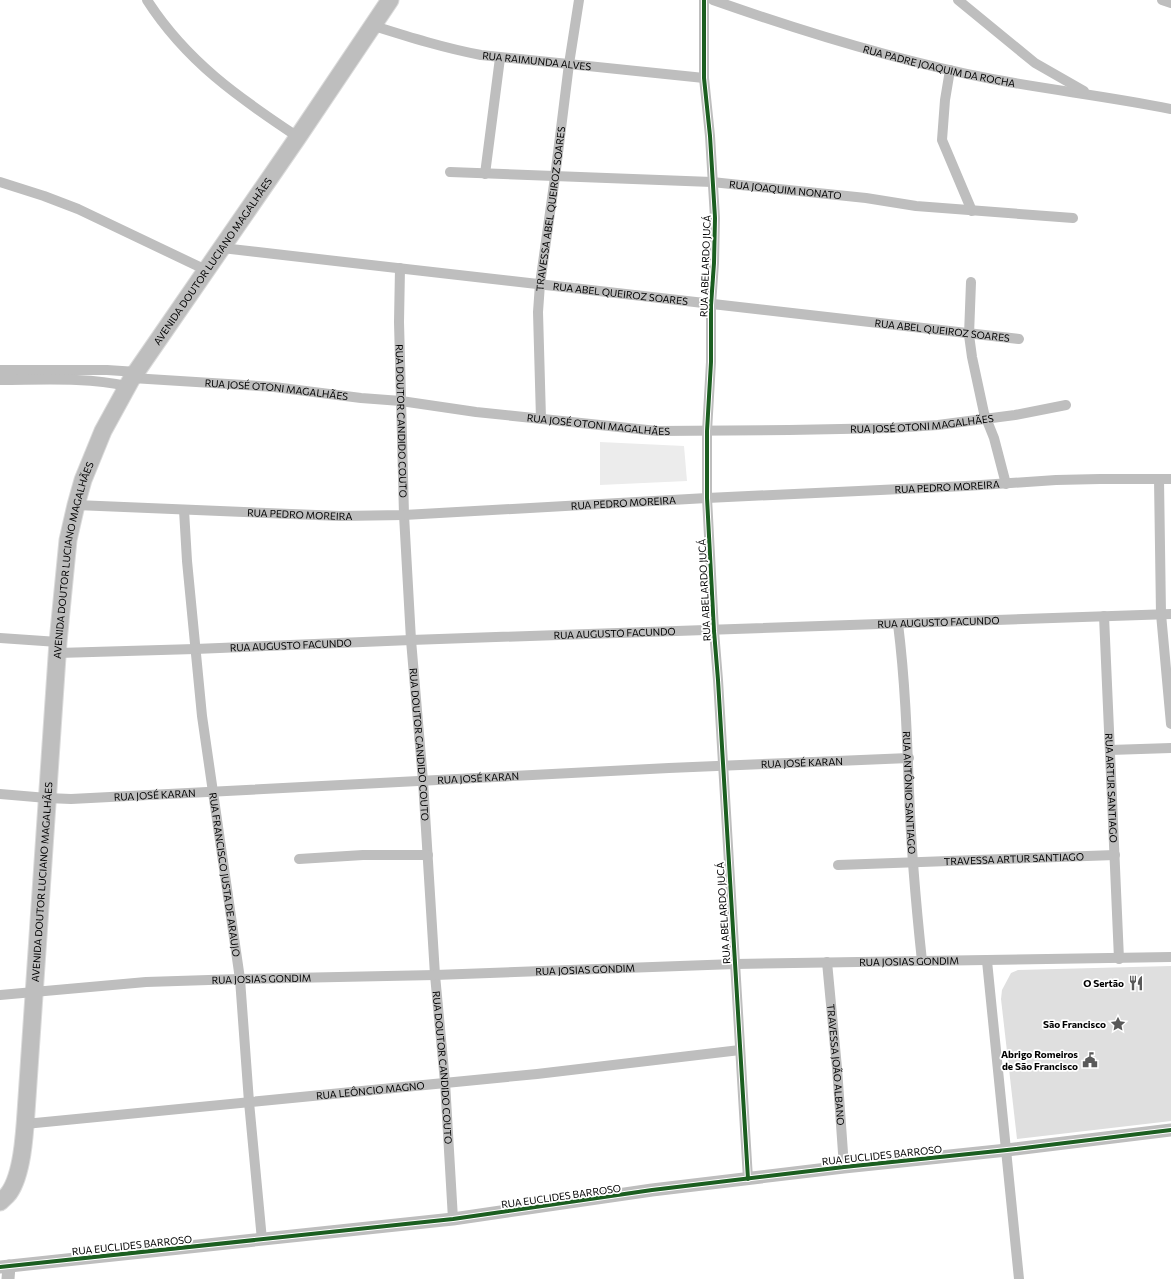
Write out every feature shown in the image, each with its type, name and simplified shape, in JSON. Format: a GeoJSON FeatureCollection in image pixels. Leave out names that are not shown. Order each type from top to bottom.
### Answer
{"type":"FeatureCollection","features":[{"type":"Feature","properties":{"kind":"main road","name":"AVENIDA DOUTOR LUCIANO MAGALHÃES"},"geometry":{"type":"LineString","coordinates":[[0,1202],[9,1194],[15,1181],[19,1166],[25,1124],[58,647],[68,540],[83,480],[103,431],[132,379],[374,26],[390,0]]}},
{"type":"Feature","properties":{"kind":"street"},"geometry":{"type":"LineString","coordinates":[[147,0],[158,18],[176,40],[205,70],[252,106],[298,137]]}},
{"type":"Feature","properties":{"kind":"street","name":"TRAVESSA ABEL QUEIROZ SOARES"},"geometry":{"type":"LineString","coordinates":[[541,419],[538,312],[540,284],[569,64],[579,0]]}},
{"type":"Feature","properties":{"kind":"street","name":"RUA ABELARDO JUCÁ"},"geometry":{"type":"LineString","coordinates":[[704,0],[704,78],[710,136],[715,218],[711,305],[711,362],[707,431],[707,498],[748,1179]]}},
{"type":"Feature","properties":{"kind":"street","name":"RUA PADRE JOAQUIM DA ROCHA"},"geometry":{"type":"LineString","coordinates":[[712,0],[782,25],[863,49],[950,70],[993,79],[1171,109]]}},
{"type":"Feature","properties":{"kind":"street"},"geometry":{"type":"LineString","coordinates":[[958,0],[1035,63],[1091,95]]}},
{"type":"Feature","properties":{"kind":"street"},"geometry":{"type":"LineString","coordinates":[[1162,0],[1171,3]]}},
{"type":"Feature","properties":{"kind":"street","name":"RUA RAIMUNDA ALVES"},"geometry":{"type":"LineString","coordinates":[[374,26],[458,51],[500,58],[704,78]]}},
{"type":"Feature","properties":{"kind":"street"},"geometry":{"type":"LineString","coordinates":[[485,174],[500,58]]}},
{"type":"Feature","properties":{"kind":"street"},"geometry":{"type":"LineString","coordinates":[[950,70],[945,100],[942,140],[972,211]]}},
{"type":"Feature","properties":{"kind":"street","name":"RUA JOAQUIM NONATO"},"geometry":{"type":"LineString","coordinates":[[450,172],[712,182],[866,198],[916,206],[1072,218]]}},
{"type":"Feature","properties":{"kind":"street"},"geometry":{"type":"LineString","coordinates":[[0,182],[78,209],[206,270]]}},
{"type":"Feature","properties":{"kind":"street","name":"RUA ABEL QUEIROZ SOARES"},"geometry":{"type":"LineString","coordinates":[[222,248],[711,305],[918,327],[969,335],[1020,340]]}},
{"type":"Feature","properties":{"kind":"street","name":"RUA DOUTOR CANDIDO COUTO"},"geometry":{"type":"LineString","coordinates":[[400,268],[400,401],[404,515],[411,640],[424,781],[435,975],[445,1082],[453,1219]]}},
{"type":"Feature","properties":{"kind":"street"},"geometry":{"type":"LineString","coordinates":[[971,282],[969,335],[972,357],[985,418],[994,438],[1006,484]]}},
{"type":"Feature","properties":{"kind":"street"},"geometry":{"type":"LineString","coordinates":[[0,370],[107,370],[132,379]]}},
{"type":"Feature","properties":{"kind":"street"},"geometry":{"type":"LineString","coordinates":[[0,380],[108,382],[132,379]]}},
{"type":"Feature","properties":{"kind":"street","name":"RUA JOSÉ OTONI MAGALHÃES"},"geometry":{"type":"LineString","coordinates":[[132,379],[274,387],[360,398],[400,401],[476,412],[657,431],[892,428],[938,425],[1066,406]]}},
{"type":"Feature","properties":{"kind":"street","name":"RUA PEDRO MOREIRA"},"geometry":{"type":"LineString","coordinates":[[76,505],[340,516],[404,515],[1100,478],[1171,479]]}},
{"type":"Feature","properties":{"kind":"street"},"geometry":{"type":"LineString","coordinates":[[1159,479],[1171,724]]}},
{"type":"Feature","properties":{"kind":"street","name":"RUA FRANCISCO JUSTA DE ARAUJO"},"geometry":{"type":"LineString","coordinates":[[184,510],[202,716],[240,979],[249,1102],[262,1240]]}},
{"type":"Feature","properties":{"kind":"street","name":"RUA AUGUSTO FACUNDO"},"geometry":{"type":"LineString","coordinates":[[0,638],[58,647],[195,649],[411,640],[714,631],[1166,614]]}},
{"type":"Feature","properties":{"kind":"street","name":"RUA ARTUR SANTIAGO"},"geometry":{"type":"LineString","coordinates":[[1104,616],[1119,959]]}},
{"type":"Feature","properties":{"kind":"street","name":"RUA ANTÔNIO SANTIAGO"},"geometry":{"type":"LineString","coordinates":[[898,624],[902,657],[909,758],[913,862],[922,961]]}},
{"type":"Feature","properties":{"kind":"street"},"geometry":{"type":"LineString","coordinates":[[1110,750],[1171,748]]}},
{"type":"Feature","properties":{"kind":"street","name":"RUA JOSÉ KARAN"},"geometry":{"type":"LineString","coordinates":[[0,794],[47,798],[71,798],[722,765],[909,758]]}},
{"type":"Feature","properties":{"kind":"street"},"geometry":{"type":"LineString","coordinates":[[299,858],[428,855]]}},
{"type":"Feature","properties":{"kind":"street","name":"TRAVESSA ARTUR SANTIAGO"},"geometry":{"type":"LineString","coordinates":[[838,865],[1115,855]]}},
{"type":"Feature","properties":{"kind":"street","name":"RUA JOSIAS GONDIM"},"geometry":{"type":"LineString","coordinates":[[0,995],[146,982],[435,975],[735,964],[1171,957]]}},
{"type":"Feature","properties":{"kind":"street"},"geometry":{"type":"LineString","coordinates":[[987,961],[1019,1279]]}},
{"type":"Feature","properties":{"kind":"street","name":"TRAVESSA JOÃO ALBANO"},"geometry":{"type":"LineString","coordinates":[[827,962],[844,1166]]}},
{"type":"Feature","properties":{"kind":"street","name":"RUA LEÔNCIO MAGNO"},"geometry":{"type":"LineString","coordinates":[[25,1124],[537,1074],[740,1050]]}},
{"type":"Feature","properties":{"kind":"street","name":"RUA EUCLIDES BARROSO"},"geometry":{"type":"LineString","coordinates":[[6,1271],[262,1240],[453,1219],[652,1190],[844,1166],[1007,1150],[1171,1130]]}},
{"type":"Feature","properties":{"kind":"shaded area"},"geometry":{"type":"Polygon","coordinates":[[[600,442],[684,446],[687,481],[600,485],[600,442]]]}},
{"type":"Feature","properties":{"kind":"building","name":"Abrigo Romeiros de São Francisco"},"geometry":{"type":"Polygon","coordinates":[[[1171,966],[1171,1121],[1017,1139],[1001,999],[1002,990],[1011,973],[1018,970],[1171,966]]]}},
{"type":"Feature","properties":{"kind":"cycle path"},"geometry":{"type":"LineString","coordinates":[[704,0],[704,78],[710,136],[715,218],[711,305],[711,362],[707,431],[707,498],[748,1179]]}},
{"type":"Feature","properties":{"kind":"cycle path"},"geometry":{"type":"LineString","coordinates":[[0,1267],[453,1219],[652,1190],[1171,1130]]}},
{"type":"Feature","properties":{"kind":"place","name":"O Sertão"},"geometry":{"type":"Point","coordinates":[1136,983]}},
{"type":"Feature","properties":{"kind":"place","name":"São Francisco"},"geometry":{"type":"Point","coordinates":[1118,1024]}},
{"type":"Feature","properties":{"kind":"place","name":"Abrigo Romeiros de São Francisco"},"geometry":{"type":"Point","coordinates":[1090,1060]}}]}
